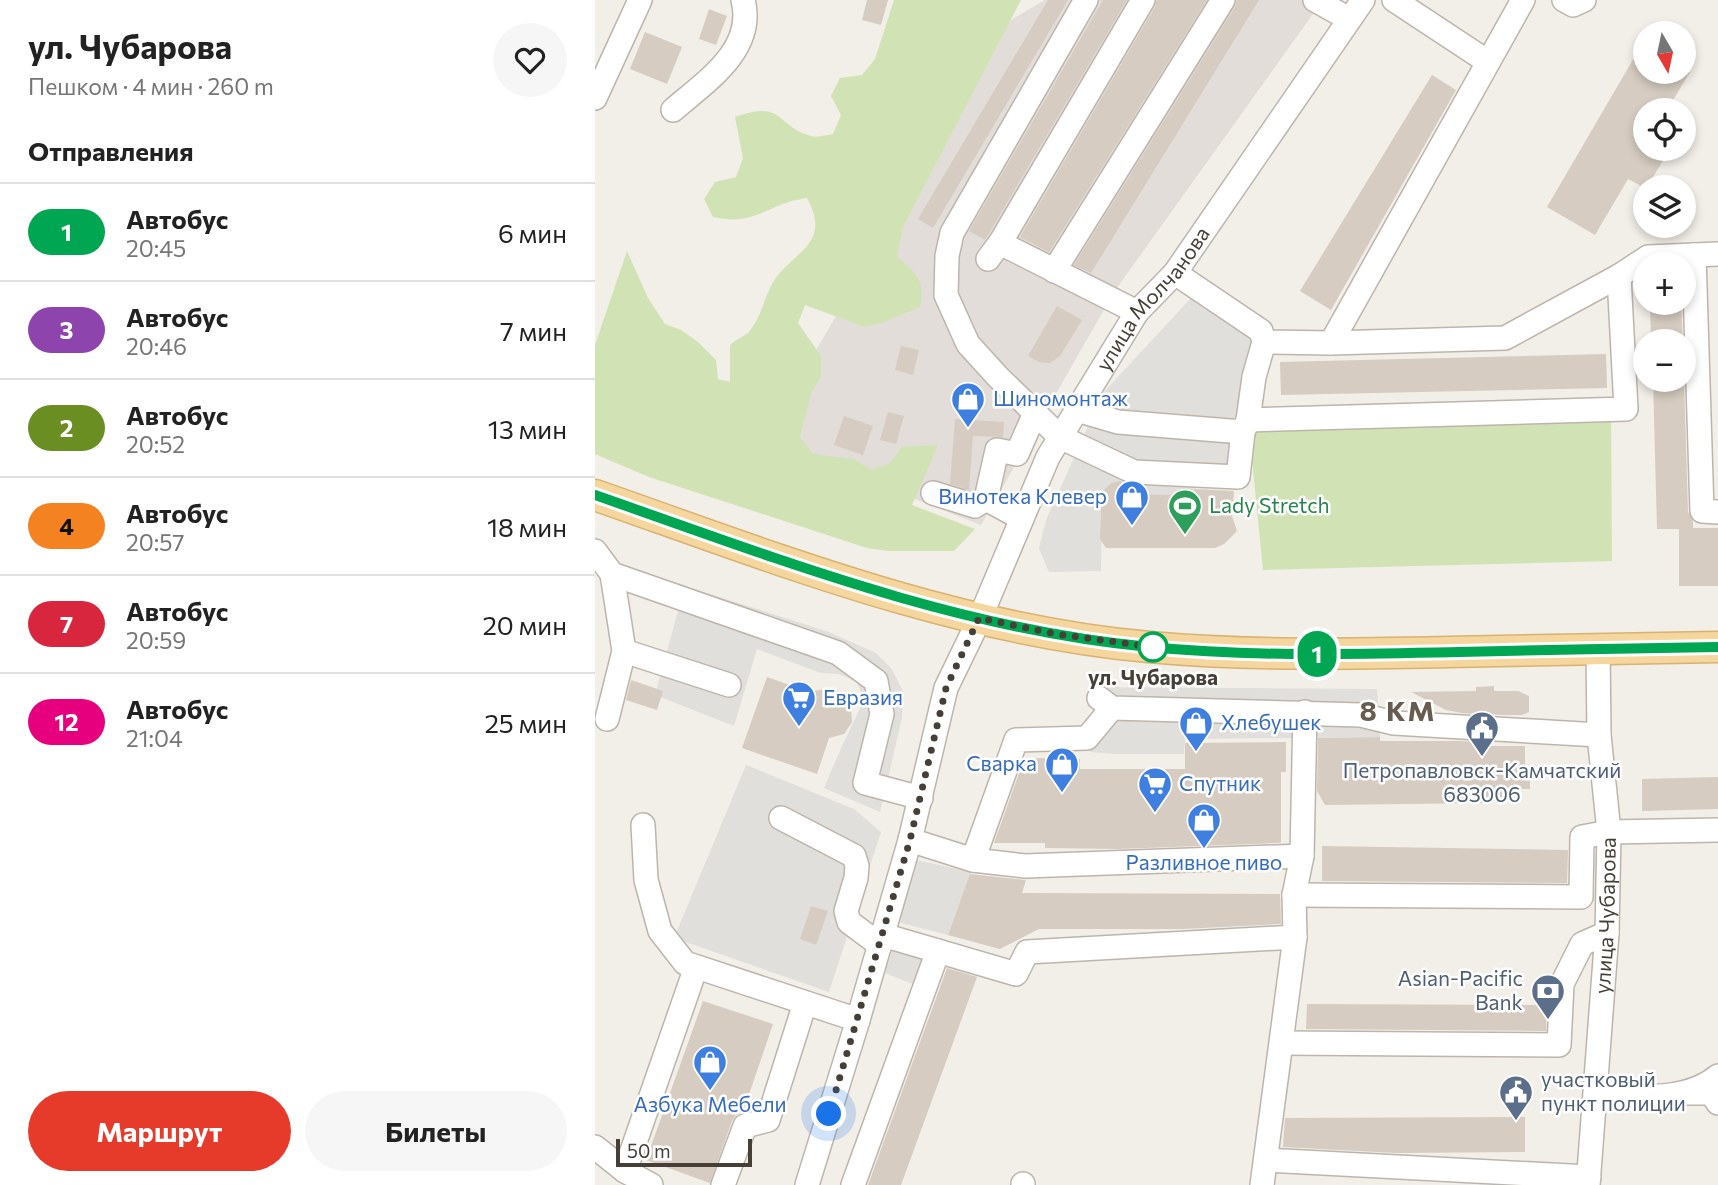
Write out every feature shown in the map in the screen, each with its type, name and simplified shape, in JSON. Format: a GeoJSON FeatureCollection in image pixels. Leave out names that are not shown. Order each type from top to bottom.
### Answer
{"type":"FeatureCollection","features":[{"type":"Feature","properties":{"kind":"main road"},"geometry":{"type":"LineString","coordinates":[[595,495],[805,568],[898,597],[1056,634],[1147,647],[1320,654],[1718,647]]}},
{"type":"Feature","properties":{"kind":"street"},"geometry":{"type":"LineString","coordinates":[[595,98],[640,0]]}},
{"type":"Feature","properties":{"kind":"street"},"geometry":{"type":"LineString","coordinates":[[673,110],[722,67],[736,49],[746,11],[743,0]]}},
{"type":"Feature","properties":{"kind":"street"},"geometry":{"type":"LineString","coordinates":[[1086,0],[952,233],[947,256],[946,295],[968,344],[997,377],[1060,437],[1134,472],[1238,477],[1254,377],[1264,342],[1261,331],[1175,273]]}},
{"type":"Feature","properties":{"kind":"street"},"geometry":{"type":"LineString","coordinates":[[1137,312],[1054,271],[994,251],[1143,0]]}},
{"type":"Feature","properties":{"kind":"street"},"geometry":{"type":"LineString","coordinates":[[1054,271],[1223,0]]}},
{"type":"Feature","properties":{"kind":"street"},"geometry":{"type":"LineString","coordinates":[[1315,0],[1349,19]]}},
{"type":"Feature","properties":{"kind":"street","name":"улица Молчанова"},"geometry":{"type":"LineString","coordinates":[[807,1185],[910,840],[946,688],[1048,457],[1137,312],[1175,273],[1363,0]]}},
{"type":"Feature","properties":{"kind":"street"},"geometry":{"type":"LineString","coordinates":[[1394,0],[1488,62]]}},
{"type":"Feature","properties":{"kind":"street"},"geometry":{"type":"LineString","coordinates":[[1331,343],[1523,0]]}},
{"type":"Feature","properties":{"kind":"street"},"geometry":{"type":"LineString","coordinates":[[1564,0],[1573,5],[1584,0]]}},
{"type":"Feature","properties":{"kind":"street"},"geometry":{"type":"LineString","coordinates":[[1696,255],[1718,254]]}},
{"type":"Feature","properties":{"kind":"street"},"geometry":{"type":"LineString","coordinates":[[1264,342],[1331,343],[1505,338],[1633,267]]}},
{"type":"Feature","properties":{"kind":"street"},"geometry":{"type":"LineString","coordinates":[[1077,410],[1118,422],[1245,426],[1626,409],[1619,276]]}},
{"type":"Feature","properties":{"kind":"street"},"geometry":{"type":"LineString","coordinates":[[1696,315],[1702,511],[1718,512]]}},
{"type":"Feature","properties":{"kind":"street"},"geometry":{"type":"LineString","coordinates":[[933,492],[975,506],[986,499],[997,450],[1017,454],[1035,412]]}},
{"type":"Feature","properties":{"kind":"street"},"geometry":{"type":"LineString","coordinates":[[986,499],[1021,518]]}},
{"type":"Feature","properties":{"kind":"street"},"geometry":{"type":"LineString","coordinates":[[595,551],[612,574],[624,651],[607,719]]}},
{"type":"Feature","properties":{"kind":"street"},"geometry":{"type":"LineString","coordinates":[[612,574],[838,653],[876,681],[882,714],[865,783],[921,798]]}},
{"type":"Feature","properties":{"kind":"street","name":"улица Чубарова"},"geometry":{"type":"LineString","coordinates":[[1589,1181],[1608,933],[1609,832],[1599,735],[1598,649]]}},
{"type":"Feature","properties":{"kind":"street"},"geometry":{"type":"LineString","coordinates":[[624,651],[729,685]]}},
{"type":"Feature","properties":{"kind":"street"},"geometry":{"type":"LineString","coordinates":[[973,860],[1016,740],[1087,738],[1106,703],[1361,715],[1394,723],[1599,735]]}},
{"type":"Feature","properties":{"kind":"street"},"geometry":{"type":"LineString","coordinates":[[1262,1185],[1294,937],[1294,895],[1301,856],[1305,712]]}},
{"type":"Feature","properties":{"kind":"street"},"geometry":{"type":"LineString","coordinates":[[781,818],[854,856],[856,878],[846,911],[849,922],[881,940],[938,951],[1016,974],[1027,952],[1294,937]]}},
{"type":"Feature","properties":{"kind":"street"},"geometry":{"type":"LineString","coordinates":[[643,825],[646,880],[660,931],[685,962],[858,1020]]}},
{"type":"Feature","properties":{"kind":"street"},"geometry":{"type":"LineString","coordinates":[[1294,895],[1581,897],[1582,837],[1609,832],[1718,830]]}},
{"type":"Feature","properties":{"kind":"street"},"geometry":{"type":"LineString","coordinates":[[910,840],[973,860],[1025,866],[1301,856]]}},
{"type":"Feature","properties":{"kind":"street"},"geometry":{"type":"LineString","coordinates":[[1282,1043],[1559,1045],[1562,984],[1582,944],[1608,933]]}},
{"type":"Feature","properties":{"kind":"street"},"geometry":{"type":"LineString","coordinates":[[853,1185],[938,951]]}},
{"type":"Feature","properties":{"kind":"street"},"geometry":{"type":"LineString","coordinates":[[625,1171],[696,967]]}},
{"type":"Feature","properties":{"kind":"street"},"geometry":{"type":"LineString","coordinates":[[723,1185],[745,1126],[768,1120],[805,1003]]}},
{"type":"Feature","properties":{"kind":"street"},"geometry":{"type":"LineString","coordinates":[[1676,1094],[1700,1087],[1718,1076]]}},
{"type":"Feature","properties":{"kind":"street"},"geometry":{"type":"LineString","coordinates":[[1597,1096],[1709,1093],[1714,1095],[1718,1103]]}},
{"type":"Feature","properties":{"kind":"street"},"geometry":{"type":"LineString","coordinates":[[595,1147],[625,1171],[652,1185]]}},
{"type":"Feature","properties":{"kind":"street"},"geometry":{"type":"LineString","coordinates":[[1266,1160],[1589,1181]]}},
{"type":"Feature","properties":{"kind":"shaded area"},"geometry":{"type":"Polygon","coordinates":[[[1045,0],[1323,0],[1114,292],[981,525],[764,440],[1006,23],[1045,0]]]}},
{"type":"Feature","properties":{"kind":"shaded area"},"geometry":{"type":"Polygon","coordinates":[[[1192,297],[1261,331],[1238,477],[1200,483],[1191,495],[1134,494],[1120,482],[1111,483],[1102,493],[1101,571],[1049,572],[1039,548],[1046,520],[1103,393],[1192,297]]]}},
{"type":"Feature","properties":{"kind":"shaded area"},"geometry":{"type":"Polygon","coordinates":[[[685,586],[829,632],[876,653],[891,668],[903,691],[902,718],[880,812],[824,788],[864,700],[857,682],[839,674],[821,673],[757,649],[734,726],[655,695],[685,586]]]}},
{"type":"Feature","properties":{"kind":"shaded area"},"geometry":{"type":"Polygon","coordinates":[[[1097,687],[1377,689],[1380,737],[1185,739],[1184,754],[1090,752],[1097,687]]]}},
{"type":"Feature","properties":{"kind":"shaded area"},"geometry":{"type":"Polygon","coordinates":[[[746,765],[854,809],[881,832],[829,992],[674,938],[746,765]]]}},
{"type":"Feature","properties":{"kind":"shaded area"},"geometry":{"type":"Polygon","coordinates":[[[916,860],[971,872],[948,935],[897,922],[916,860]]]}},
{"type":"Feature","properties":{"kind":"shaded area"},"geometry":{"type":"Polygon","coordinates":[[[895,941],[930,953],[917,986],[885,973],[895,941]]]}},
{"type":"Feature","properties":{"kind":"green space"},"geometry":{"type":"Polygon","coordinates":[[[894,0],[1021,0],[903,227],[897,257],[918,278],[921,290],[920,307],[865,327],[805,305],[798,323],[821,356],[821,376],[811,394],[800,437],[813,454],[854,459],[872,470],[890,463],[902,447],[938,445],[912,505],[975,529],[954,551],[888,551],[867,548],[649,477],[595,454],[595,345],[627,251],[648,298],[665,324],[681,330],[698,342],[716,360],[718,379],[730,382],[730,345],[752,328],[772,284],[806,247],[815,227],[814,214],[807,198],[782,204],[752,217],[713,217],[704,199],[715,182],[736,177],[743,158],[735,117],[751,112],[772,112],[799,132],[819,137],[833,134],[841,115],[831,96],[840,78],[862,75],[875,59],[894,0]]]}},
{"type":"Feature","properties":{"kind":"green space"},"geometry":{"type":"Polygon","coordinates":[[[1611,409],[1612,561],[1263,570],[1248,420],[1611,409]]]}},
{"type":"Feature","properties":{"kind":"building"},"geometry":{"type":"Polygon","coordinates":[[[867,0],[888,0],[881,25],[862,20],[867,0]]]}},
{"type":"Feature","properties":{"kind":"building"},"geometry":{"type":"Polygon","coordinates":[[[1048,0],[1068,0],[933,228],[918,219],[1048,0]]]}},
{"type":"Feature","properties":{"kind":"building"},"geometry":{"type":"Polygon","coordinates":[[[1103,0],[1127,0],[985,240],[969,231],[1103,0]]]}},
{"type":"Feature","properties":{"kind":"building"},"geometry":{"type":"Polygon","coordinates":[[[1157,0],[1207,0],[1049,252],[1020,237],[1157,0]]]}},
{"type":"Feature","properties":{"kind":"building"},"geometry":{"type":"Polygon","coordinates":[[[1237,0],[1259,0],[1091,273],[1074,265],[1235,7],[1237,0]]]}},
{"type":"Feature","properties":{"kind":"building"},"geometry":{"type":"Polygon","coordinates":[[[709,9],[727,16],[716,45],[699,39],[709,9]]]}},
{"type":"Feature","properties":{"kind":"building"},"geometry":{"type":"Polygon","coordinates":[[[645,32],[682,47],[667,84],[630,69],[645,32]]]}},
{"type":"Feature","properties":{"kind":"building"},"geometry":{"type":"Polygon","coordinates":[[[1633,60],[1633,84],[1683,84],[1674,98],[1633,98],[1633,161],[1663,161],[1654,175],[1633,175],[1633,182],[1628,179],[1595,235],[1547,207],[1633,60]]]}},
{"type":"Feature","properties":{"kind":"building"},"geometry":{"type":"Polygon","coordinates":[[[1432,75],[1456,90],[1331,310],[1300,291],[1432,75]]]}},
{"type":"Feature","properties":{"kind":"building"},"geometry":{"type":"Polygon","coordinates":[[[1057,306],[1082,320],[1060,356],[1050,363],[1039,362],[1028,356],[1057,306]]]}},
{"type":"Feature","properties":{"kind":"building"},"geometry":{"type":"Polygon","coordinates":[[[1650,315],[1682,315],[1682,329],[1651,329],[1650,315]]]}},
{"type":"Feature","properties":{"kind":"building"},"geometry":{"type":"Polygon","coordinates":[[[901,346],[919,350],[913,375],[895,370],[901,346]]]}},
{"type":"Feature","properties":{"kind":"building"},"geometry":{"type":"Polygon","coordinates":[[[1606,354],[1607,388],[1281,395],[1280,362],[1606,354]]]}},
{"type":"Feature","properties":{"kind":"building"},"geometry":{"type":"Polygon","coordinates":[[[1653,392],[1684,392],[1688,512],[1693,528],[1718,528],[1718,586],[1679,586],[1679,529],[1657,529],[1653,392]]]}},
{"type":"Feature","properties":{"kind":"building"},"geometry":{"type":"Polygon","coordinates":[[[888,412],[904,416],[896,444],[880,440],[888,412]]]}},
{"type":"Feature","properties":{"kind":"building"},"geometry":{"type":"Polygon","coordinates":[[[844,416],[873,426],[863,455],[834,445],[844,416]]]}},
{"type":"Feature","properties":{"kind":"building"},"geometry":{"type":"Polygon","coordinates":[[[955,419],[1004,422],[1003,437],[973,436],[969,490],[950,484],[955,419]]]}},
{"type":"Feature","properties":{"kind":"building"},"geometry":{"type":"Polygon","coordinates":[[[1120,481],[1134,494],[1191,495],[1195,489],[1234,491],[1232,516],[1237,531],[1224,544],[1215,548],[1106,548],[1100,539],[1102,492],[1111,483],[1120,481]]]}},
{"type":"Feature","properties":{"kind":"building","name":"Евразия"},"geometry":{"type":"Polygon","coordinates":[[[767,677],[809,692],[825,689],[840,692],[851,707],[852,722],[844,734],[829,738],[817,774],[742,748],[767,677]]]}},
{"type":"Feature","properties":{"kind":"building"},"geometry":{"type":"Polygon","coordinates":[[[631,680],[663,691],[657,710],[626,700],[631,680]]]}},
{"type":"Feature","properties":{"kind":"building"},"geometry":{"type":"Polygon","coordinates":[[[1494,686],[1494,691],[1518,691],[1529,696],[1529,712],[1522,715],[1462,713],[1446,710],[1411,692],[1476,691],[1476,687],[1494,686]]]}},
{"type":"Feature","properties":{"kind":"building"},"geometry":{"type":"Polygon","coordinates":[[[1380,737],[1380,741],[1460,741],[1484,742],[1484,746],[1525,746],[1525,769],[1530,769],[1530,789],[1502,789],[1502,798],[1486,797],[1486,803],[1325,805],[1317,791],[1318,738],[1380,737]]]}},
{"type":"Feature","properties":{"kind":"building"},"geometry":{"type":"Polygon","coordinates":[[[1286,742],[1286,772],[1281,772],[1279,843],[1118,849],[1045,848],[1045,843],[994,843],[1023,762],[1029,758],[1080,759],[1080,769],[1185,769],[1185,743],[1286,742]]]}},
{"type":"Feature","properties":{"kind":"building"},"geometry":{"type":"Polygon","coordinates":[[[1718,777],[1718,809],[1642,811],[1642,779],[1718,777]]]}},
{"type":"Feature","properties":{"kind":"building"},"geometry":{"type":"Polygon","coordinates":[[[1322,846],[1568,850],[1567,883],[1322,881],[1322,846]]]}},
{"type":"Feature","properties":{"kind":"building"},"geometry":{"type":"Polygon","coordinates":[[[970,874],[1026,880],[1022,893],[1280,894],[1281,924],[1182,929],[1039,929],[1000,949],[948,935],[970,874]]]}},
{"type":"Feature","properties":{"kind":"building"},"geometry":{"type":"Polygon","coordinates":[[[811,906],[828,911],[816,945],[800,939],[811,906]]]}},
{"type":"Feature","properties":{"kind":"building"},"geometry":{"type":"Polygon","coordinates":[[[947,968],[977,977],[901,1185],[868,1185],[947,968]]]}},
{"type":"Feature","properties":{"kind":"building","name":"Азбука Мебели"},"geometry":{"type":"Polygon","coordinates":[[[703,1001],[773,1024],[743,1112],[736,1115],[732,1121],[710,1183],[646,1160],[703,1001]]]}},
{"type":"Feature","properties":{"kind":"building"},"geometry":{"type":"Polygon","coordinates":[[[1307,1004],[1547,1005],[1546,1031],[1306,1029],[1307,1004]]]}},
{"type":"Feature","properties":{"kind":"building"},"geometry":{"type":"Polygon","coordinates":[[[1525,1117],[1525,1152],[1396,1153],[1283,1147],[1285,1118],[1525,1117]]]}},
{"type":"Feature","properties":{"kind":"bus line","name":"1"},"geometry":{"type":"LineString","coordinates":[[595,495],[805,568],[898,597],[1056,634],[1147,647],[1320,654],[1718,647]]}},
{"type":"Feature","properties":{"kind":"place","name":"Шиномонтаж"},"geometry":{"type":"Point","coordinates":[968,429]}},
{"type":"Feature","properties":{"kind":"place","name":"Винотека Клевер"},"geometry":{"type":"Point","coordinates":[1132,527]}},
{"type":"Feature","properties":{"kind":"place","name":"Lady Stretch"},"geometry":{"type":"Point","coordinates":[1185,536]}},
{"type":"Feature","properties":{"kind":"place","name":"ул. Чубарова"},"geometry":{"type":"Point","coordinates":[1153,647]}},
{"type":"Feature","properties":{"kind":"place","name":"Евразия"},"geometry":{"type":"Point","coordinates":[799,728]}},
{"type":"Feature","properties":{"kind":"place","name":"Хлебушек"},"geometry":{"type":"Point","coordinates":[1196,753]}},
{"type":"Feature","properties":{"kind":"place","name":"Петропавловск-Камчатский 683006"},"geometry":{"type":"Point","coordinates":[1482,758]}},
{"type":"Feature","properties":{"kind":"place","name":"Сварка"},"geometry":{"type":"Point","coordinates":[1062,794]}},
{"type":"Feature","properties":{"kind":"place","name":"Спутник"},"geometry":{"type":"Point","coordinates":[1155,814]}},
{"type":"Feature","properties":{"kind":"place","name":"Разливное пиво"},"geometry":{"type":"Point","coordinates":[1204,850]}},
{"type":"Feature","properties":{"kind":"place","name":"Asian-Pacific Bank"},"geometry":{"type":"Point","coordinates":[1548,1021]}},
{"type":"Feature","properties":{"kind":"place","name":"Азбука Мебели"},"geometry":{"type":"Point","coordinates":[710,1092]}},
{"type":"Feature","properties":{"kind":"place","name":"участковый пункт полиции"},"geometry":{"type":"Point","coordinates":[1516,1122]}},
{"type":"Feature","properties":{"kind":"district","name":"8 КМ"},"geometry":{"type":"Point","coordinates":[1398,711]}},
{"type":"Feature","properties":{"kind":"route"},"geometry":{"type":"LineString","coordinates":[[829,1114],[910,840],[946,688],[979,618],[1056,634],[1153,647]]}}]}
